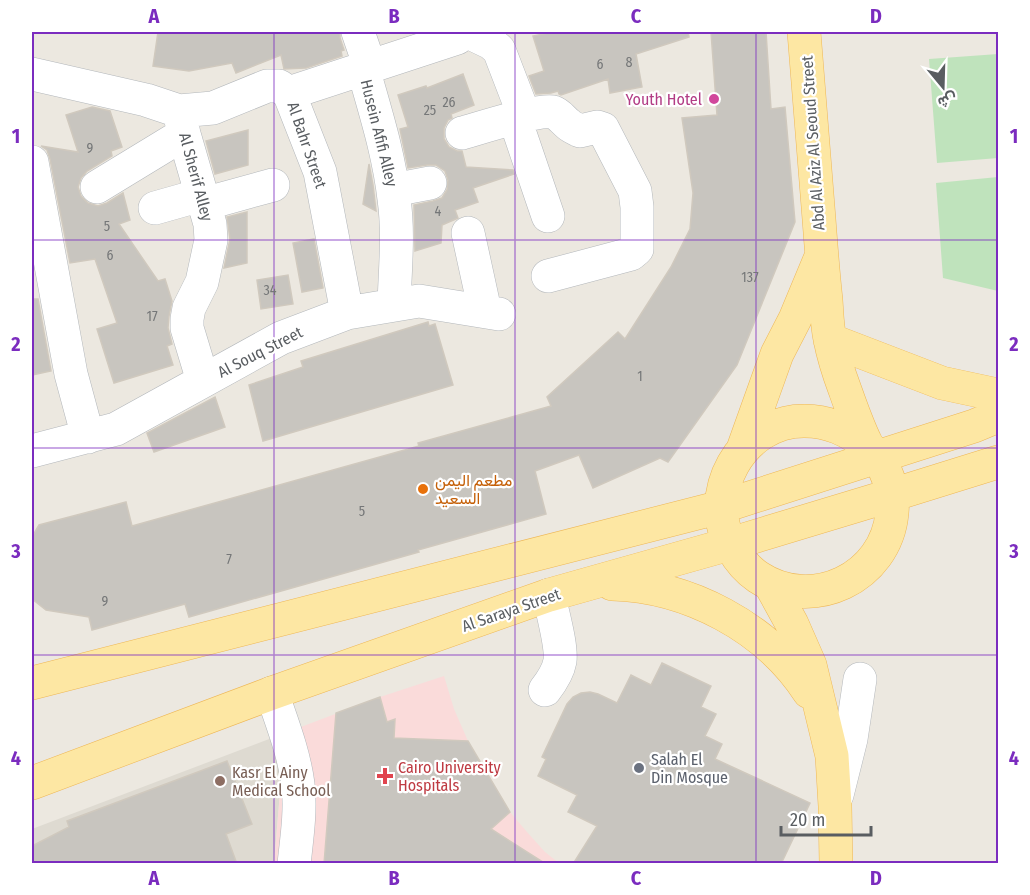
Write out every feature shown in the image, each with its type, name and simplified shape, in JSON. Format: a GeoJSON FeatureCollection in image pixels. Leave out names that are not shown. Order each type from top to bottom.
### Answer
{"type":"FeatureCollection","features":[{"type":"Feature","properties":{"kind":"main road","name":"Abd Al Aziz Al Seoud Street"},"geometry":{"type":"LineString","coordinates":[[804,32],[830,340],[845,389],[872,451],[884,469],[892,495]]}},
{"type":"Feature","properties":{"kind":"main road","name":"Abd Al Aziz Al Seoud Street"},"geometry":{"type":"LineString","coordinates":[[743,449],[777,354],[795,319],[821,254]]}},
{"type":"Feature","properties":{"kind":"main road"},"geometry":{"type":"LineString","coordinates":[[830,340],[942,383],[999,394]]}},
{"type":"Feature","properties":{"kind":"main road"},"geometry":{"type":"LineString","coordinates":[[32,683],[721,507],[872,451],[974,426],[999,416]]}},
{"type":"Feature","properties":{"kind":"main road"},"geometry":{"type":"LineString","coordinates":[[872,451],[853,434],[837,426],[821,422],[803,420],[786,423],[755,438],[733,462],[722,492],[722,520],[729,544],[746,567],[757,577],[770,584],[787,590],[805,592],[841,585],[871,563],[881,548],[889,531],[892,495]]}},
{"type":"Feature","properties":{"kind":"main road","name":"Al Saraya Street"},"geometry":{"type":"LineString","coordinates":[[32,783],[273,693],[549,596],[999,462]]}},
{"type":"Feature","properties":{"kind":"main road"},"geometry":{"type":"LineString","coordinates":[[592,584],[623,584],[685,597],[740,624],[778,655],[805,685],[821,709]]}},
{"type":"Feature","properties":{"kind":"main road"},"geometry":{"type":"LineString","coordinates":[[770,584],[792,624],[810,665],[821,709],[832,756],[836,864]]}},
{"type":"Feature","properties":{"kind":"street","name":"Husein Afifi Alley"},"geometry":{"type":"LineString","coordinates":[[358,32],[393,190],[397,231],[394,305]]}},
{"type":"Feature","properties":{"kind":"street","name":"Al Bahr Street"},"geometry":{"type":"LineString","coordinates":[[347,312],[320,172],[289,93],[457,38],[467,32]]}},
{"type":"Feature","properties":{"kind":"street"},"geometry":{"type":"LineString","coordinates":[[467,32],[491,43],[498,50],[548,216]]}},
{"type":"Feature","properties":{"kind":"street"},"geometry":{"type":"LineString","coordinates":[[32,74],[146,100],[182,122]]}},
{"type":"Feature","properties":{"kind":"street"},"geometry":{"type":"LineString","coordinates":[[97,187],[182,122],[267,86],[279,86],[289,93]]}},
{"type":"Feature","properties":{"kind":"street"},"geometry":{"type":"LineString","coordinates":[[462,133],[550,111],[580,131],[597,127],[603,129],[635,191],[637,249],[631,254],[548,276]]}},
{"type":"Feature","properties":{"kind":"street","name":"Al Sherif Alley"},"geometry":{"type":"LineString","coordinates":[[182,122],[210,225],[210,240],[202,282],[189,309],[187,319],[203,381]]}},
{"type":"Feature","properties":{"kind":"street"},"geometry":{"type":"LineString","coordinates":[[32,162],[71,374],[88,437]]}},
{"type":"Feature","properties":{"kind":"street"},"geometry":{"type":"LineString","coordinates":[[393,190],[430,183]]}},
{"type":"Feature","properties":{"kind":"street"},"geometry":{"type":"LineString","coordinates":[[155,208],[273,185]]}},
{"type":"Feature","properties":{"kind":"street","name":"Al Souq Street"},"geometry":{"type":"LineString","coordinates":[[32,451],[116,429],[281,338],[347,312],[419,301],[492,313],[468,233]]}},
{"type":"Feature","properties":{"kind":"street"},"geometry":{"type":"LineString","coordinates":[[545,690],[552,681],[560,660],[560,649],[549,596]]}},
{"type":"Feature","properties":{"kind":"street"},"geometry":{"type":"LineString","coordinates":[[835,806],[851,739],[860,679]]}},
{"type":"Feature","properties":{"kind":"street"},"geometry":{"type":"LineString","coordinates":[[273,693],[293,758],[298,784],[299,811],[294,864]]}},
{"type":"Feature","properties":{"kind":"shaded area","name":"Cairo University Hospitals"},"geometry":{"type":"Polygon","coordinates":[[[444,676],[454,709],[468,741],[510,812],[545,852],[559,863],[274,864],[285,733],[380,697],[444,676]]]}},
{"type":"Feature","properties":{"kind":"shaded area","name":"Kasr El Ainy Medical School"},"geometry":{"type":"Polygon","coordinates":[[[285,733],[274,863],[32,864],[32,829],[285,733]]]}},
{"type":"Feature","properties":{"kind":"green space"},"geometry":{"type":"Polygon","coordinates":[[[998,54],[998,158],[937,163],[929,59],[998,54]]]}},
{"type":"Feature","properties":{"kind":"green space"},"geometry":{"type":"Polygon","coordinates":[[[998,177],[998,291],[943,278],[936,183],[998,177]]]}},
{"type":"Feature","properties":{"kind":"building"},"geometry":{"type":"Polygon","coordinates":[[[158,32],[340,32],[344,50],[341,51],[342,56],[306,68],[284,69],[281,55],[236,73],[232,63],[189,71],[153,66],[158,32]]]}},
{"type":"Feature","properties":{"kind":"building"},"geometry":{"type":"Polygon","coordinates":[[[553,32],[688,32],[689,37],[636,54],[642,87],[610,93],[608,79],[561,95],[558,91],[536,94],[529,76],[544,71],[533,36],[553,32]]]}},
{"type":"Feature","properties":{"kind":"building"},"geometry":{"type":"Polygon","coordinates":[[[711,32],[766,32],[771,109],[785,107],[795,222],[737,365],[668,462],[660,458],[593,488],[579,455],[535,471],[546,514],[189,617],[185,604],[92,630],[89,617],[46,610],[32,599],[32,537],[39,525],[126,502],[132,526],[419,446],[418,443],[551,406],[547,397],[618,332],[625,339],[671,267],[690,229],[693,193],[682,118],[717,115],[711,32]]]}},
{"type":"Feature","properties":{"kind":"building"},"geometry":{"type":"Polygon","coordinates":[[[463,74],[474,105],[451,114],[452,118],[448,120],[444,128],[444,139],[449,147],[462,151],[466,167],[513,170],[514,174],[473,188],[478,202],[455,210],[458,218],[442,225],[441,243],[415,251],[414,205],[442,198],[447,190],[448,180],[445,171],[436,165],[408,168],[400,129],[408,127],[398,95],[426,86],[427,88],[463,74]]]}},
{"type":"Feature","properties":{"kind":"building"},"geometry":{"type":"Polygon","coordinates":[[[92,107],[110,111],[122,147],[111,151],[112,156],[87,171],[81,178],[78,187],[81,196],[88,203],[98,206],[123,193],[130,220],[119,224],[158,281],[165,279],[172,301],[168,328],[172,344],[167,346],[173,365],[114,383],[97,329],[117,323],[95,259],[70,263],[50,159],[47,150],[41,146],[78,152],[66,115],[92,107]]]}},
{"type":"Feature","properties":{"kind":"building"},"geometry":{"type":"Polygon","coordinates":[[[248,130],[248,165],[215,174],[206,141],[248,130]]]}},
{"type":"Feature","properties":{"kind":"building"},"geometry":{"type":"Polygon","coordinates":[[[369,164],[373,185],[376,211],[363,204],[369,164]]]}},
{"type":"Feature","properties":{"kind":"building"},"geometry":{"type":"Polygon","coordinates":[[[247,212],[247,263],[224,268],[230,239],[227,217],[247,212]]]}},
{"type":"Feature","properties":{"kind":"building"},"geometry":{"type":"Polygon","coordinates":[[[314,239],[323,288],[302,292],[293,243],[314,239]]]}},
{"type":"Feature","properties":{"kind":"building"},"geometry":{"type":"Polygon","coordinates":[[[288,275],[293,304],[261,309],[257,280],[288,275]]]}},
{"type":"Feature","properties":{"kind":"building"},"geometry":{"type":"Polygon","coordinates":[[[32,299],[38,299],[51,371],[32,375],[32,299]]]}},
{"type":"Feature","properties":{"kind":"building"},"geometry":{"type":"Polygon","coordinates":[[[428,322],[429,326],[435,324],[453,385],[263,441],[249,385],[303,367],[301,361],[428,322]]]}},
{"type":"Feature","properties":{"kind":"building"},"geometry":{"type":"Polygon","coordinates":[[[215,397],[225,427],[154,452],[147,433],[215,397]]]}},
{"type":"Feature","properties":{"kind":"building","name":"Salah El Din Mosque"},"geometry":{"type":"Polygon","coordinates":[[[662,663],[711,686],[701,707],[716,714],[705,736],[722,744],[715,759],[810,803],[781,864],[573,864],[597,826],[568,812],[577,795],[538,776],[546,759],[542,757],[567,704],[573,697],[590,692],[617,703],[631,675],[651,685],[662,663]]]}},
{"type":"Feature","properties":{"kind":"building","name":"Cairo University Hospitals"},"geometry":{"type":"Polygon","coordinates":[[[380,697],[387,722],[395,719],[394,738],[468,741],[510,812],[491,829],[546,864],[324,864],[336,713],[380,697]]]}},
{"type":"Feature","properties":{"kind":"building","name":"Kasr El Ainy Medical School"},"geometry":{"type":"Polygon","coordinates":[[[227,761],[252,824],[226,834],[237,864],[32,864],[32,846],[69,827],[67,821],[227,761]]]}},
{"type":"Feature","properties":{"kind":"place","name":"Youth Hotel"},"geometry":{"type":"Point","coordinates":[714,99]}},
{"type":"Feature","properties":{"kind":"place","name":"مطعم اليمن السعيد"},"geometry":{"type":"Point","coordinates":[423,489]}},
{"type":"Feature","properties":{"kind":"place","name":"Salah El Din Mosque"},"geometry":{"type":"Point","coordinates":[639,768]}},
{"type":"Feature","properties":{"kind":"place","name":"Cairo University Hospitals"},"geometry":{"type":"Point","coordinates":[385,776]}},
{"type":"Feature","properties":{"kind":"place","name":"Kasr El Ainy Medical School"},"geometry":{"type":"Point","coordinates":[220,781]}}]}
